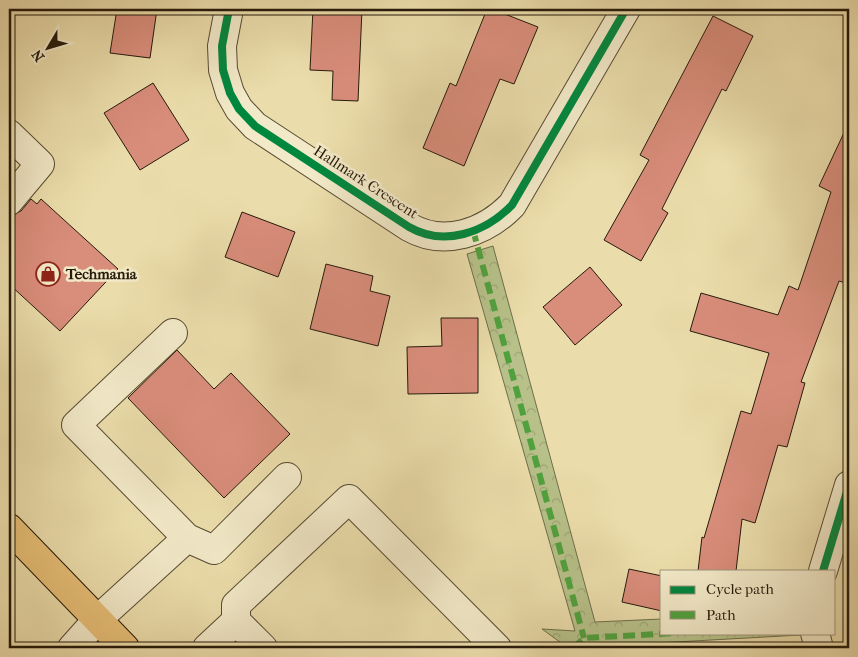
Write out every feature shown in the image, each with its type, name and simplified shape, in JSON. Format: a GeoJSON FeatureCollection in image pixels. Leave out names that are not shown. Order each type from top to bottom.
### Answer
{"type":"FeatureCollection","features":[{"type":"Feature","properties":{"kind":"main road"},"geometry":{"type":"LineString","coordinates":[[9,528],[125,648]]}},
{"type":"Feature","properties":{"kind":"street","name":"Hallmark Crescent"},"geometry":{"type":"LineString","coordinates":[[229,9],[222,46],[222,70],[239,109],[249,119],[409,227],[427,235],[447,238],[455,237],[496,220],[512,205],[626,9]]}},
{"type":"Feature","properties":{"kind":"street"},"geometry":{"type":"LineString","coordinates":[[9,134],[40,164],[9,202]]}},
{"type":"Feature","properties":{"kind":"street"},"geometry":{"type":"LineString","coordinates":[[173,333],[76,425],[186,538],[214,550],[287,477]]}},
{"type":"Feature","properties":{"kind":"street"},"geometry":{"type":"LineString","coordinates":[[823,570],[849,485]]}},
{"type":"Feature","properties":{"kind":"street"},"geometry":{"type":"LineString","coordinates":[[263,648],[236,621],[236,604],[349,499],[497,648]]}},
{"type":"Feature","properties":{"kind":"street"},"geometry":{"type":"LineString","coordinates":[[72,648],[97,620],[186,538]]}},
{"type":"Feature","properties":{"kind":"street"},"geometry":{"type":"LineString","coordinates":[[207,648],[236,621]]}},
{"type":"Feature","properties":{"kind":"street"},"geometry":{"type":"LineString","coordinates":[[815,634],[819,648]]}},
{"type":"Feature","properties":{"kind":"green space"},"geometry":{"type":"Polygon","coordinates":[[[493,246],[595,622],[660,619],[660,634],[801,635],[568,648],[542,629],[575,631],[467,254],[493,246]]]}},
{"type":"Feature","properties":{"kind":"building"},"geometry":{"type":"Polygon","coordinates":[[[117,9],[157,9],[150,58],[110,53],[117,9]]]}},
{"type":"Feature","properties":{"kind":"building"},"geometry":{"type":"Polygon","coordinates":[[[313,9],[362,9],[358,101],[332,100],[333,71],[310,70],[313,9]]]}},
{"type":"Feature","properties":{"kind":"building"},"geometry":{"type":"Polygon","coordinates":[[[487,9],[492,9],[538,27],[514,84],[500,79],[464,166],[423,148],[450,83],[456,86],[487,9]]]}},
{"type":"Feature","properties":{"kind":"building"},"geometry":{"type":"Polygon","coordinates":[[[713,16],[753,36],[726,91],[722,89],[662,209],[668,213],[641,261],[604,240],[649,160],[640,155],[713,16]]]}},
{"type":"Feature","properties":{"kind":"building"},"geometry":{"type":"Polygon","coordinates":[[[153,83],[189,140],[140,170],[104,113],[153,83]]]}},
{"type":"Feature","properties":{"kind":"building"},"geometry":{"type":"Polygon","coordinates":[[[849,122],[849,284],[839,281],[801,382],[805,383],[787,447],[778,445],[755,523],[742,519],[736,570],[698,570],[702,537],[704,538],[741,411],[751,414],[769,353],[690,331],[701,293],[778,315],[789,286],[798,290],[831,192],[819,186],[849,122]]]}},
{"type":"Feature","properties":{"kind":"building"},"geometry":{"type":"Polygon","coordinates":[[[31,199],[37,204],[41,199],[118,269],[60,331],[9,284],[9,216],[21,211],[31,199]]]}},
{"type":"Feature","properties":{"kind":"building"},"geometry":{"type":"Polygon","coordinates":[[[242,212],[295,232],[278,277],[225,257],[242,212]]]}},
{"type":"Feature","properties":{"kind":"building"},"geometry":{"type":"Polygon","coordinates":[[[326,264],[373,276],[370,291],[390,296],[378,346],[310,329],[326,264]]]}},
{"type":"Feature","properties":{"kind":"building"},"geometry":{"type":"Polygon","coordinates":[[[590,267],[622,305],[575,345],[543,307],[590,267]]]}},
{"type":"Feature","properties":{"kind":"building"},"geometry":{"type":"Polygon","coordinates":[[[441,318],[478,318],[478,393],[408,394],[407,347],[442,346],[441,318]]]}},
{"type":"Feature","properties":{"kind":"building"},"geometry":{"type":"Polygon","coordinates":[[[177,350],[214,389],[231,373],[290,434],[224,498],[128,398],[177,350]]]}},
{"type":"Feature","properties":{"kind":"building"},"geometry":{"type":"Polygon","coordinates":[[[629,569],[660,576],[660,611],[622,602],[629,569]]]}},
{"type":"Feature","properties":{"kind":"marked path"},"geometry":{"type":"LineString","coordinates":[[473,230],[584,638]]}},
{"type":"Feature","properties":{"kind":"marked path"},"geometry":{"type":"LineString","coordinates":[[573,648],[584,638],[660,634]]}},
{"type":"Feature","properties":{"kind":"cycle path"},"geometry":{"type":"LineString","coordinates":[[229,9],[222,46],[223,70],[230,93],[239,109],[255,126],[409,227],[422,233],[436,236],[464,234],[477,230],[501,215],[512,205],[626,9]]}},
{"type":"Feature","properties":{"kind":"cycle path"},"geometry":{"type":"LineString","coordinates":[[823,570],[849,485]]}},
{"type":"Feature","properties":{"kind":"place","name":"Techmania"},"geometry":{"type":"Point","coordinates":[48,274]}}]}
